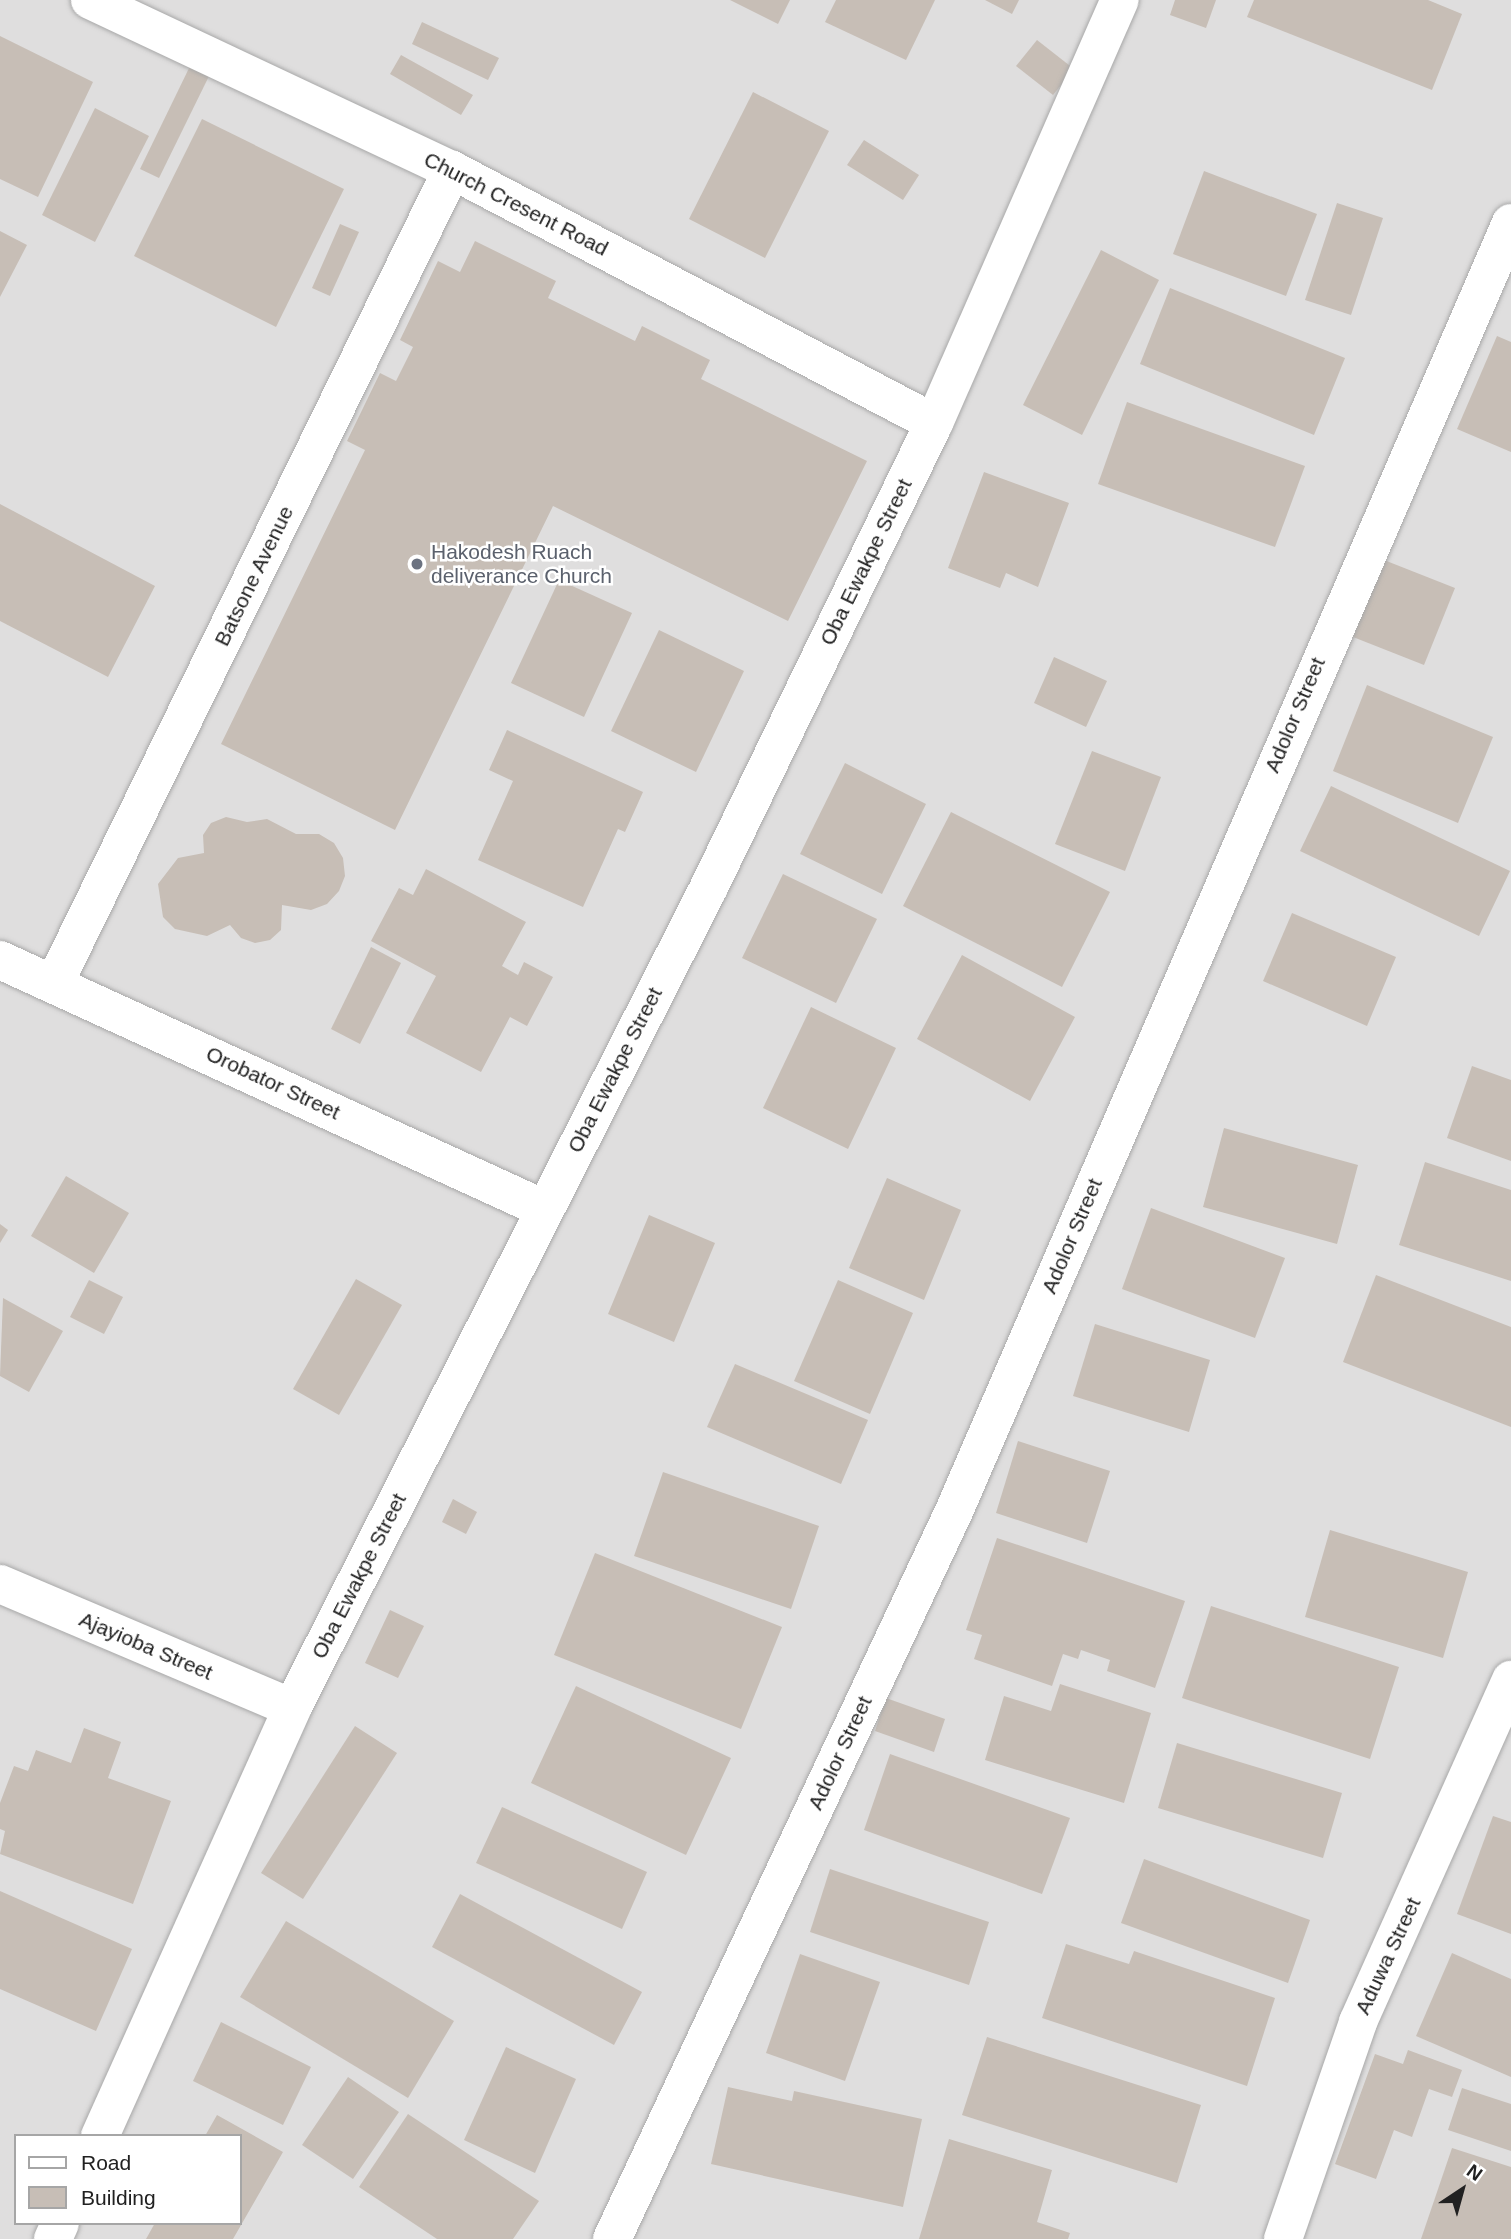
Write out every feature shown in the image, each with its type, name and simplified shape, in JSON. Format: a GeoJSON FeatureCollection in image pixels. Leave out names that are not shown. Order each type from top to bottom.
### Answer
{"type":"FeatureCollection","features":[{"type":"Feature","properties":{"kind":"street","name":"Church Cresent Road"},"geometry":{"type":"LineString","coordinates":[[90,0],[452,170],[934,423]]}},
{"type":"Feature","properties":{"kind":"street","name":"Oba Ewakpe Street"},"geometry":{"type":"LineString","coordinates":[[101,2134],[292,1708],[708,888],[934,423],[1120,0]]}},
{"type":"Feature","properties":{"kind":"street","name":"Batsone Avenue"},"geometry":{"type":"LineString","coordinates":[[55,982],[452,170]]}},
{"type":"Feature","properties":{"kind":"street","name":"Adolor Street"},"geometry":{"type":"LineString","coordinates":[[612,2239],[955,1509],[1511,223]]}},
{"type":"Feature","properties":{"kind":"street","name":"Orobator Street"},"geometry":{"type":"LineString","coordinates":[[0,960],[55,982],[544,1209]]}},
{"type":"Feature","properties":{"kind":"street","name":"Ajayioba Street"},"geometry":{"type":"LineString","coordinates":[[0,1584],[292,1708]]}},
{"type":"Feature","properties":{"kind":"street","name":"Aduwa Street"},"geometry":{"type":"LineString","coordinates":[[1283,2239],[1358,2022],[1496,1755],[1511,1680]]}},
{"type":"Feature","properties":{"kind":"shaded area"},"geometry":{"type":"Polygon","coordinates":[[[0,0],[1511,0],[1511,2239],[0,2239],[0,0]]]}},
{"type":"Feature","properties":{"kind":"building"},"geometry":{"type":"Polygon","coordinates":[[[730,0],[790,0],[778,24],[730,0]]]}},
{"type":"Feature","properties":{"kind":"building"},"geometry":{"type":"Polygon","coordinates":[[[836,0],[935,0],[906,60],[825,22],[836,0]]]}},
{"type":"Feature","properties":{"kind":"building"},"geometry":{"type":"Polygon","coordinates":[[[985,0],[1019,0],[1012,14],[985,0]]]}},
{"type":"Feature","properties":{"kind":"building"},"geometry":{"type":"Polygon","coordinates":[[[1175,0],[1216,0],[1206,28],[1170,15],[1175,0]]]}},
{"type":"Feature","properties":{"kind":"building"},"geometry":{"type":"Polygon","coordinates":[[[1254,0],[1428,0],[1462,14],[1432,90],[1247,17],[1254,0]]]}},
{"type":"Feature","properties":{"kind":"building"},"geometry":{"type":"Polygon","coordinates":[[[422,22],[499,58],[488,80],[412,44],[422,22]]]}},
{"type":"Feature","properties":{"kind":"building"},"geometry":{"type":"Polygon","coordinates":[[[0,36],[93,82],[38,197],[0,179],[0,36]]]}},
{"type":"Feature","properties":{"kind":"building"},"geometry":{"type":"Polygon","coordinates":[[[1037,40],[1074,69],[1053,95],[1016,66],[1037,40]]]}},
{"type":"Feature","properties":{"kind":"building"},"geometry":{"type":"Polygon","coordinates":[[[401,55],[473,95],[461,115],[390,74],[401,55]]]}},
{"type":"Feature","properties":{"kind":"building"},"geometry":{"type":"Polygon","coordinates":[[[192,62],[211,72],[159,178],[140,169],[192,62]]]}},
{"type":"Feature","properties":{"kind":"building"},"geometry":{"type":"Polygon","coordinates":[[[753,92],[829,131],[765,258],[689,219],[753,92]]]}},
{"type":"Feature","properties":{"kind":"building"},"geometry":{"type":"Polygon","coordinates":[[[95,108],[149,136],[95,242],[42,215],[95,108]]]}},
{"type":"Feature","properties":{"kind":"building"},"geometry":{"type":"Polygon","coordinates":[[[202,119],[344,189],[276,327],[134,256],[202,119]]]}},
{"type":"Feature","properties":{"kind":"building"},"geometry":{"type":"Polygon","coordinates":[[[864,140],[919,175],[903,200],[847,165],[864,140]]]}},
{"type":"Feature","properties":{"kind":"building"},"geometry":{"type":"Polygon","coordinates":[[[1204,171],[1317,214],[1286,296],[1173,254],[1204,171]]]}},
{"type":"Feature","properties":{"kind":"building"},"geometry":{"type":"Polygon","coordinates":[[[1337,203],[1383,218],[1351,315],[1305,300],[1337,203]]]}},
{"type":"Feature","properties":{"kind":"building"},"geometry":{"type":"Polygon","coordinates":[[[340,224],[359,232],[330,296],[312,288],[340,224]]]}},
{"type":"Feature","properties":{"kind":"building"},"geometry":{"type":"Polygon","coordinates":[[[0,231],[27,245],[0,297],[0,231]]]}},
{"type":"Feature","properties":{"kind":"building","name":"Hakodesh Ruach deliverance Church"},"geometry":{"type":"Polygon","coordinates":[[[475,241],[556,281],[548,298],[635,341],[642,326],[710,360],[701,379],[867,461],[788,621],[553,506],[395,830],[221,744],[365,450],[347,441],[380,373],[396,381],[413,347],[400,340],[438,261],[460,272],[475,241]]]}},
{"type":"Feature","properties":{"kind":"building"},"geometry":{"type":"Polygon","coordinates":[[[1101,250],[1159,280],[1082,435],[1023,405],[1101,250]]]}},
{"type":"Feature","properties":{"kind":"building"},"geometry":{"type":"Polygon","coordinates":[[[1170,288],[1345,358],[1314,435],[1140,364],[1170,288]]]}},
{"type":"Feature","properties":{"kind":"building"},"geometry":{"type":"Polygon","coordinates":[[[1497,336],[1511,342],[1511,452],[1457,429],[1497,336]]]}},
{"type":"Feature","properties":{"kind":"building"},"geometry":{"type":"Polygon","coordinates":[[[1127,402],[1305,466],[1275,547],[1098,484],[1127,402]]]}},
{"type":"Feature","properties":{"kind":"building"},"geometry":{"type":"Polygon","coordinates":[[[984,472],[1069,503],[1038,587],[1006,573],[1000,588],[948,568],[984,472]]]}},
{"type":"Feature","properties":{"kind":"building"},"geometry":{"type":"Polygon","coordinates":[[[0,504],[155,586],[108,677],[0,621],[0,504]]]}},
{"type":"Feature","properties":{"kind":"building"},"geometry":{"type":"Polygon","coordinates":[[[1384,560],[1455,588],[1424,665],[1353,637],[1384,560]]]}},
{"type":"Feature","properties":{"kind":"building"},"geometry":{"type":"Polygon","coordinates":[[[559,580],[632,613],[584,717],[511,683],[559,580]]]}},
{"type":"Feature","properties":{"kind":"building"},"geometry":{"type":"Polygon","coordinates":[[[659,630],[744,671],[696,772],[611,731],[659,630]]]}},
{"type":"Feature","properties":{"kind":"building"},"geometry":{"type":"Polygon","coordinates":[[[1054,657],[1107,681],[1086,727],[1034,703],[1054,657]]]}},
{"type":"Feature","properties":{"kind":"building"},"geometry":{"type":"Polygon","coordinates":[[[1367,685],[1493,737],[1458,823],[1333,771],[1367,685]]]}},
{"type":"Feature","properties":{"kind":"building"},"geometry":{"type":"Polygon","coordinates":[[[507,730],[643,792],[625,832],[618,829],[583,907],[478,860],[513,781],[489,770],[507,730]]]}},
{"type":"Feature","properties":{"kind":"building"},"geometry":{"type":"Polygon","coordinates":[[[1092,751],[1161,777],[1125,871],[1055,844],[1092,751]]]}},
{"type":"Feature","properties":{"kind":"building"},"geometry":{"type":"Polygon","coordinates":[[[845,763],[926,804],[882,894],[800,854],[845,763]]]}},
{"type":"Feature","properties":{"kind":"building"},"geometry":{"type":"Polygon","coordinates":[[[1331,786],[1510,871],[1479,936],[1300,851],[1331,786]]]}},
{"type":"Feature","properties":{"kind":"building"},"geometry":{"type":"Polygon","coordinates":[[[951,812],[1110,892],[1062,987],[903,906],[951,812]]]}},
{"type":"Feature","properties":{"kind":"building"},"geometry":{"type":"Polygon","coordinates":[[[226,817],[247,822],[267,819],[296,834],[319,834],[334,843],[343,858],[345,876],[339,891],[327,904],[311,910],[282,905],[281,930],[270,940],[255,943],[241,938],[230,925],[207,936],[175,929],[163,917],[158,884],[178,858],[204,853],[203,835],[211,823],[226,817]]]}},
{"type":"Feature","properties":{"kind":"building"},"geometry":{"type":"Polygon","coordinates":[[[426,869],[526,922],[502,966],[518,975],[524,962],[553,977],[527,1026],[510,1017],[481,1072],[406,1033],[436,976],[371,941],[399,888],[413,895],[426,869]]]}},
{"type":"Feature","properties":{"kind":"building"},"geometry":{"type":"Polygon","coordinates":[[[783,874],[877,919],[836,1003],[742,958],[783,874]]]}},
{"type":"Feature","properties":{"kind":"building"},"geometry":{"type":"Polygon","coordinates":[[[1292,913],[1396,957],[1367,1026],[1263,981],[1292,913]]]}},
{"type":"Feature","properties":{"kind":"building"},"geometry":{"type":"Polygon","coordinates":[[[371,947],[401,963],[360,1044],[331,1029],[371,947]]]}},
{"type":"Feature","properties":{"kind":"building"},"geometry":{"type":"Polygon","coordinates":[[[962,955],[1075,1017],[1030,1101],[917,1039],[962,955]]]}},
{"type":"Feature","properties":{"kind":"building"},"geometry":{"type":"Polygon","coordinates":[[[811,1007],[896,1048],[848,1149],[763,1108],[811,1007]]]}},
{"type":"Feature","properties":{"kind":"building"},"geometry":{"type":"Polygon","coordinates":[[[1472,1066],[1511,1080],[1511,1161],[1447,1138],[1472,1066]]]}},
{"type":"Feature","properties":{"kind":"building"},"geometry":{"type":"Polygon","coordinates":[[[1224,1128],[1358,1165],[1337,1244],[1203,1207],[1224,1128]]]}},
{"type":"Feature","properties":{"kind":"building"},"geometry":{"type":"Polygon","coordinates":[[[1425,1162],[1511,1190],[1511,1281],[1399,1245],[1425,1162]]]}},
{"type":"Feature","properties":{"kind":"building"},"geometry":{"type":"Polygon","coordinates":[[[66,1176],[129,1213],[94,1273],[31,1236],[66,1176]]]}},
{"type":"Feature","properties":{"kind":"building"},"geometry":{"type":"Polygon","coordinates":[[[887,1178],[961,1210],[924,1300],[849,1268],[887,1178]]]}},
{"type":"Feature","properties":{"kind":"building"},"geometry":{"type":"Polygon","coordinates":[[[1151,1208],[1285,1258],[1255,1338],[1122,1289],[1151,1208]]]}},
{"type":"Feature","properties":{"kind":"building"},"geometry":{"type":"Polygon","coordinates":[[[649,1215],[715,1243],[674,1342],[608,1314],[649,1215]]]}},
{"type":"Feature","properties":{"kind":"building"},"geometry":{"type":"Polygon","coordinates":[[[0,1224],[8,1230],[0,1243],[0,1224]]]}},
{"type":"Feature","properties":{"kind":"building"},"geometry":{"type":"Polygon","coordinates":[[[1376,1275],[1511,1327],[1511,1427],[1343,1362],[1376,1275]]]}},
{"type":"Feature","properties":{"kind":"building"},"geometry":{"type":"Polygon","coordinates":[[[356,1279],[402,1305],[339,1415],[293,1389],[356,1279]]]}},
{"type":"Feature","properties":{"kind":"building"},"geometry":{"type":"Polygon","coordinates":[[[89,1280],[123,1297],[104,1334],[70,1317],[89,1280]]]}},
{"type":"Feature","properties":{"kind":"building"},"geometry":{"type":"Polygon","coordinates":[[[838,1280],[913,1313],[870,1414],[794,1381],[838,1280]]]}},
{"type":"Feature","properties":{"kind":"building"},"geometry":{"type":"Polygon","coordinates":[[[3,1298],[63,1331],[29,1392],[0,1376],[3,1298]]]}},
{"type":"Feature","properties":{"kind":"building"},"geometry":{"type":"Polygon","coordinates":[[[1095,1324],[1210,1360],[1189,1432],[1073,1396],[1095,1324]]]}},
{"type":"Feature","properties":{"kind":"building"},"geometry":{"type":"Polygon","coordinates":[[[735,1364],[868,1420],[841,1484],[707,1427],[735,1364]]]}},
{"type":"Feature","properties":{"kind":"building"},"geometry":{"type":"Polygon","coordinates":[[[1018,1441],[1110,1471],[1087,1543],[996,1513],[1018,1441]]]}},
{"type":"Feature","properties":{"kind":"building"},"geometry":{"type":"Polygon","coordinates":[[[663,1472],[819,1526],[791,1609],[634,1556],[663,1472]]]}},
{"type":"Feature","properties":{"kind":"building"},"geometry":{"type":"Polygon","coordinates":[[[453,1499],[477,1512],[466,1534],[442,1522],[453,1499]]]}},
{"type":"Feature","properties":{"kind":"building"},"geometry":{"type":"Polygon","coordinates":[[[1330,1530],[1468,1572],[1443,1658],[1305,1617],[1330,1530]]]}},
{"type":"Feature","properties":{"kind":"building"},"geometry":{"type":"Polygon","coordinates":[[[997,1538],[1185,1601],[1155,1688],[1107,1671],[1110,1660],[1081,1650],[1078,1659],[1063,1654],[1052,1686],[974,1659],[982,1635],[966,1630],[997,1538]]]}},
{"type":"Feature","properties":{"kind":"building"},"geometry":{"type":"Polygon","coordinates":[[[595,1553],[782,1627],[741,1729],[554,1655],[595,1553]]]}},
{"type":"Feature","properties":{"kind":"building"},"geometry":{"type":"Polygon","coordinates":[[[1211,1606],[1399,1667],[1370,1759],[1182,1698],[1211,1606]]]}},
{"type":"Feature","properties":{"kind":"building"},"geometry":{"type":"Polygon","coordinates":[[[390,1610],[424,1626],[398,1678],[365,1663],[390,1610]]]}},
{"type":"Feature","properties":{"kind":"building"},"geometry":{"type":"Polygon","coordinates":[[[1060,1684],[1151,1713],[1124,1803],[985,1760],[1004,1696],[1051,1711],[1060,1684]]]}},
{"type":"Feature","properties":{"kind":"building"},"geometry":{"type":"Polygon","coordinates":[[[576,1686],[731,1758],[686,1855],[531,1783],[576,1686]]]}},
{"type":"Feature","properties":{"kind":"building"},"geometry":{"type":"Polygon","coordinates":[[[886,1698],[945,1719],[934,1752],[875,1731],[886,1698]]]}},
{"type":"Feature","properties":{"kind":"building"},"geometry":{"type":"Polygon","coordinates":[[[355,1726],[397,1753],[303,1899],[261,1873],[355,1726]]]}},
{"type":"Feature","properties":{"kind":"building"},"geometry":{"type":"Polygon","coordinates":[[[84,1728],[121,1742],[108,1778],[171,1801],[133,1904],[0,1854],[5,1831],[0,1829],[0,1803],[14,1766],[28,1771],[36,1750],[71,1763],[84,1728]]]}},
{"type":"Feature","properties":{"kind":"building"},"geometry":{"type":"Polygon","coordinates":[[[1177,1743],[1342,1793],[1323,1858],[1158,1808],[1177,1743]]]}},
{"type":"Feature","properties":{"kind":"building"},"geometry":{"type":"Polygon","coordinates":[[[890,1754],[1070,1818],[1042,1894],[864,1830],[890,1754]]]}},
{"type":"Feature","properties":{"kind":"building"},"geometry":{"type":"Polygon","coordinates":[[[502,1807],[647,1872],[622,1929],[476,1863],[502,1807]]]}},
{"type":"Feature","properties":{"kind":"building"},"geometry":{"type":"Polygon","coordinates":[[[1493,1816],[1511,1822],[1511,1934],[1457,1914],[1493,1816]]]}},
{"type":"Feature","properties":{"kind":"building"},"geometry":{"type":"Polygon","coordinates":[[[1144,1859],[1310,1920],[1288,1983],[1121,1923],[1144,1859]]]}},
{"type":"Feature","properties":{"kind":"building"},"geometry":{"type":"Polygon","coordinates":[[[830,1869],[989,1922],[969,1985],[810,1932],[830,1869]]]}},
{"type":"Feature","properties":{"kind":"building"},"geometry":{"type":"Polygon","coordinates":[[[0,1891],[132,1949],[96,2031],[0,1989],[0,1891]]]}},
{"type":"Feature","properties":{"kind":"building"},"geometry":{"type":"Polygon","coordinates":[[[460,1894],[642,1992],[614,2045],[432,1947],[460,1894]]]}},
{"type":"Feature","properties":{"kind":"building"},"geometry":{"type":"Polygon","coordinates":[[[286,1921],[454,2021],[408,2098],[240,1997],[286,1921]]]}},
{"type":"Feature","properties":{"kind":"building"},"geometry":{"type":"Polygon","coordinates":[[[1066,1944],[1129,1964],[1134,1951],[1275,1998],[1247,2086],[1042,2018],[1066,1944]]]}},
{"type":"Feature","properties":{"kind":"building"},"geometry":{"type":"Polygon","coordinates":[[[1452,1953],[1511,1979],[1511,2077],[1416,2036],[1452,1953]]]}},
{"type":"Feature","properties":{"kind":"building"},"geometry":{"type":"Polygon","coordinates":[[[800,1954],[880,1982],[845,2081],[766,2053],[800,1954]]]}},
{"type":"Feature","properties":{"kind":"building"},"geometry":{"type":"Polygon","coordinates":[[[221,2022],[311,2067],[283,2125],[193,2081],[221,2022]]]}},
{"type":"Feature","properties":{"kind":"building"},"geometry":{"type":"Polygon","coordinates":[[[987,2037],[1201,2105],[1177,2183],[962,2115],[987,2037]]]}},
{"type":"Feature","properties":{"kind":"building"},"geometry":{"type":"Polygon","coordinates":[[[506,2047],[576,2079],[535,2173],[464,2140],[506,2047]]]}},
{"type":"Feature","properties":{"kind":"building"},"geometry":{"type":"Polygon","coordinates":[[[1408,2050],[1462,2070],[1452,2097],[1429,2089],[1412,2137],[1394,2130],[1376,2179],[1335,2164],[1375,2054],[1403,2064],[1408,2050]]]}},
{"type":"Feature","properties":{"kind":"building"},"geometry":{"type":"Polygon","coordinates":[[[348,2077],[399,2112],[353,2179],[302,2145],[348,2077]]]}},
{"type":"Feature","properties":{"kind":"building"},"geometry":{"type":"Polygon","coordinates":[[[728,2087],[792,2101],[794,2091],[922,2119],[903,2207],[711,2164],[728,2087]]]}},
{"type":"Feature","properties":{"kind":"building"},"geometry":{"type":"Polygon","coordinates":[[[1462,2088],[1511,2104],[1511,2151],[1448,2130],[1462,2088]]]}},
{"type":"Feature","properties":{"kind":"building"},"geometry":{"type":"Polygon","coordinates":[[[408,2114],[539,2201],[513,2239],[437,2239],[359,2187],[408,2114]]]}},
{"type":"Feature","properties":{"kind":"building"},"geometry":{"type":"Polygon","coordinates":[[[217,2115],[283,2152],[242,2223],[242,2134],[206,2134],[217,2115]]]}},
{"type":"Feature","properties":{"kind":"building"},"geometry":{"type":"Polygon","coordinates":[[[949,2139],[1052,2170],[1037,2222],[1070,2233],[1068,2239],[919,2239],[949,2139]]]}},
{"type":"Feature","properties":{"kind":"building"},"geometry":{"type":"Polygon","coordinates":[[[1452,2148],[1511,2167],[1511,2239],[1421,2239],[1452,2148]]]}},
{"type":"Feature","properties":{"kind":"building"},"geometry":{"type":"Polygon","coordinates":[[[154,2225],[241,2225],[233,2239],[146,2239],[154,2225]]]}},
{"type":"Feature","properties":{"kind":"place","name":"Hakodesh Ruach deliverance Church"},"geometry":{"type":"Point","coordinates":[417,564]}}]}
